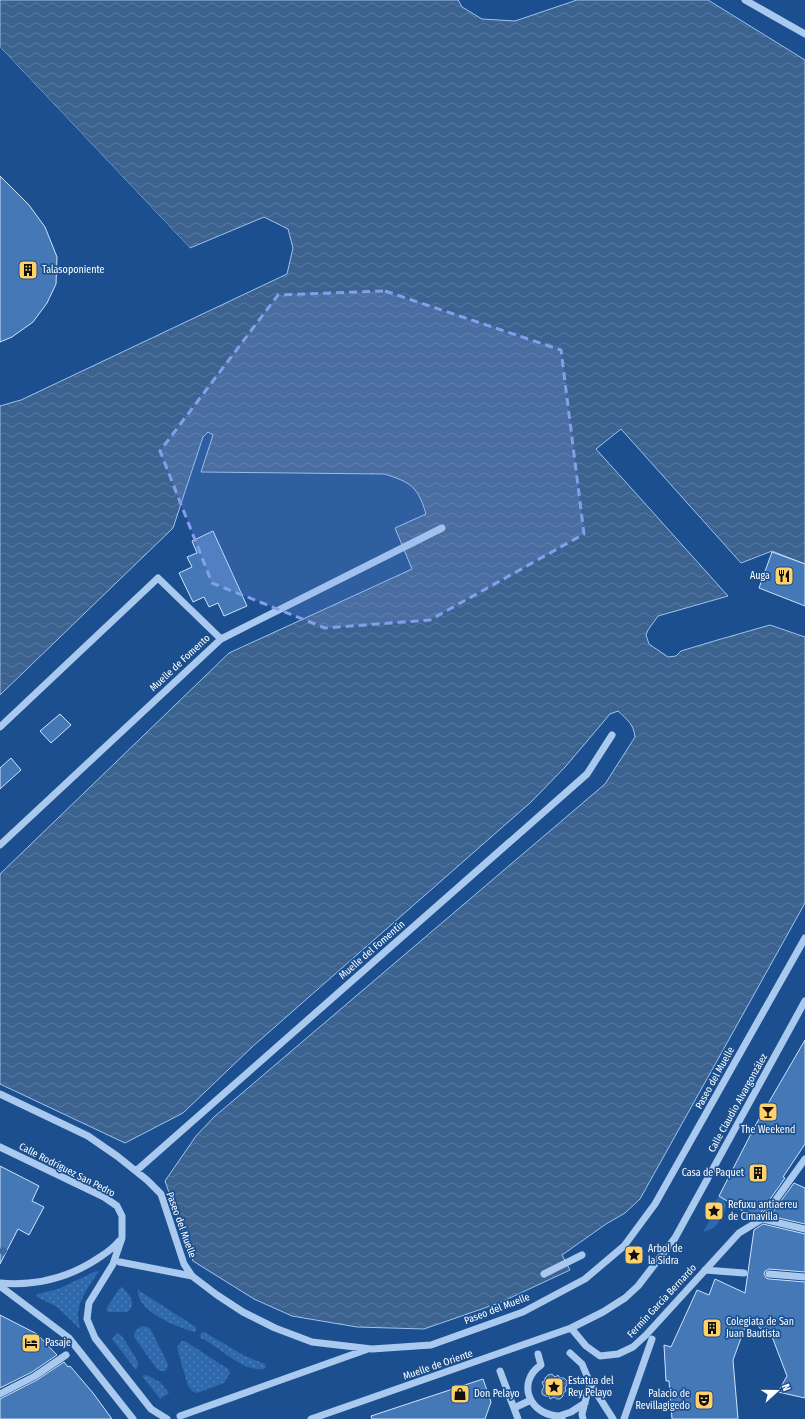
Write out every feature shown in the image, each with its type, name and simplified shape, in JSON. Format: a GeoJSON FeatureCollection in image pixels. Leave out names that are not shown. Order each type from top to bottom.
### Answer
{"type":"FeatureCollection","features":[{"type":"Feature","properties":{"kind":"street"},"geometry":{"type":"LineString","coordinates":[[745,0],[805,34]]}},
{"type":"Feature","properties":{"kind":"street"},"geometry":{"type":"LineString","coordinates":[[221,639],[442,528]]}},
{"type":"Feature","properties":{"kind":"street","name":"Muelle de Fomento"},"geometry":{"type":"LineString","coordinates":[[0,727],[158,578],[221,639],[0,844]]}},
{"type":"Feature","properties":{"kind":"street","name":"Muelle del Fomentín"},"geometry":{"type":"LineString","coordinates":[[136,1171],[587,774],[612,735]]}},
{"type":"Feature","properties":{"kind":"street","name":"Paseo del Muelle"},"geometry":{"type":"LineString","coordinates":[[0,1094],[88,1136],[117,1156],[147,1180],[161,1194],[184,1264],[192,1276],[243,1312],[275,1328],[312,1342],[369,1349],[431,1345],[523,1312],[585,1279],[624,1246],[655,1204],[805,938]]}},
{"type":"Feature","properties":{"kind":"street","name":"Calle Claudio Alvargonzález"},"geometry":{"type":"LineString","coordinates":[[571,1328],[603,1312],[625,1298],[638,1286],[675,1238],[805,1001]]}},
{"type":"Feature","properties":{"kind":"street","name":"Calle Rodríguez San Pedro"},"geometry":{"type":"LineString","coordinates":[[0,1147],[104,1197],[116,1206],[122,1216],[122,1238],[113,1264],[89,1303],[87,1319],[95,1338],[151,1409],[167,1419]]}},
{"type":"Feature","properties":{"kind":"street"},"geometry":{"type":"LineString","coordinates":[[805,1159],[762,1219],[805,1229]]}},
{"type":"Feature","properties":{"kind":"street","name":"Fermín García Bernardo"},"geometry":{"type":"LineString","coordinates":[[571,1328],[586,1346],[600,1356],[618,1354],[633,1347],[646,1335],[739,1233],[762,1219]]}},
{"type":"Feature","properties":{"kind":"street"},"geometry":{"type":"LineString","coordinates":[[0,1284],[34,1283],[69,1273],[89,1264],[114,1248],[122,1238]]}},
{"type":"Feature","properties":{"kind":"street"},"geometry":{"type":"LineString","coordinates":[[544,1274],[582,1255]]}},
{"type":"Feature","properties":{"kind":"street"},"geometry":{"type":"LineString","coordinates":[[120,1262],[192,1276]]}},
{"type":"Feature","properties":{"kind":"street"},"geometry":{"type":"LineString","coordinates":[[705,1270],[744,1273]]}},
{"type":"Feature","properties":{"kind":"street"},"geometry":{"type":"LineString","coordinates":[[769,1274],[805,1277]]}},
{"type":"Feature","properties":{"kind":"street"},"geometry":{"type":"LineString","coordinates":[[0,1284],[69,1338],[133,1419]]}},
{"type":"Feature","properties":{"kind":"street","name":"Muelle de Oriente"},"geometry":{"type":"LineString","coordinates":[[311,1419],[571,1328]]}},
{"type":"Feature","properties":{"kind":"street"},"geometry":{"type":"LineString","coordinates":[[624,1419],[652,1338]]}},
{"type":"Feature","properties":{"kind":"street"},"geometry":{"type":"LineString","coordinates":[[180,1416],[369,1349]]}},
{"type":"Feature","properties":{"kind":"street"},"geometry":{"type":"LineString","coordinates":[[570,1353],[582,1364],[590,1383],[614,1419]]}},
{"type":"Feature","properties":{"kind":"street"},"geometry":{"type":"LineString","coordinates":[[538,1354],[541,1365],[531,1375],[528,1383],[528,1392],[536,1407],[550,1416],[561,1417],[585,1403]]}},
{"type":"Feature","properties":{"kind":"street"},"geometry":{"type":"LineString","coordinates":[[0,1394],[35,1376],[66,1355]]}},
{"type":"Feature","properties":{"kind":"street"},"geometry":{"type":"LineString","coordinates":[[500,1371],[518,1419]]}},
{"type":"Feature","properties":{"kind":"street"},"geometry":{"type":"LineString","coordinates":[[583,1419],[590,1383]]}},
{"type":"Feature","properties":{"kind":"street"},"geometry":{"type":"LineString","coordinates":[[514,1408],[531,1400]]}},
{"type":"Feature","properties":{"kind":"highlighted area"},"geometry":{"type":"Polygon","coordinates":[[[385,291],[561,350],[584,534],[430,620],[325,628],[212,583],[160,451],[278,295],[385,291]]]}},
{"type":"Feature","properties":{"kind":"green space"},"geometry":{"type":"Polygon","coordinates":[[[719,1196],[724,1199],[726,1208],[715,1226],[708,1231],[703,1232],[716,1209],[714,1204],[719,1196]]]}},
{"type":"Feature","properties":{"kind":"green space"},"geometry":{"type":"Polygon","coordinates":[[[99,1271],[86,1291],[79,1308],[78,1313],[80,1329],[57,1307],[37,1297],[36,1295],[58,1289],[99,1271]]]}},
{"type":"Feature","properties":{"kind":"green space"},"geometry":{"type":"Polygon","coordinates":[[[122,1287],[131,1299],[132,1306],[127,1312],[108,1312],[106,1309],[119,1289],[122,1287]]]}},
{"type":"Feature","properties":{"kind":"green space"},"geometry":{"type":"Polygon","coordinates":[[[138,1290],[196,1327],[196,1331],[194,1332],[168,1322],[150,1311],[139,1298],[138,1290]]]}},
{"type":"Feature","properties":{"kind":"green space"},"geometry":{"type":"Polygon","coordinates":[[[144,1326],[150,1328],[168,1364],[165,1371],[160,1371],[157,1369],[134,1337],[137,1330],[144,1326]]]}},
{"type":"Feature","properties":{"kind":"green space"},"geometry":{"type":"Polygon","coordinates":[[[204,1332],[245,1356],[265,1364],[266,1367],[264,1369],[256,1369],[239,1363],[201,1338],[201,1333],[204,1332]]]}},
{"type":"Feature","properties":{"kind":"green space"},"geometry":{"type":"Polygon","coordinates":[[[117,1333],[122,1336],[136,1358],[138,1367],[136,1370],[112,1339],[117,1333]]]}},
{"type":"Feature","properties":{"kind":"green space"},"geometry":{"type":"Polygon","coordinates":[[[182,1341],[185,1341],[228,1369],[230,1373],[224,1383],[197,1393],[192,1391],[188,1386],[177,1348],[182,1341]]]}},
{"type":"Feature","properties":{"kind":"green space"},"geometry":{"type":"Polygon","coordinates":[[[147,1375],[160,1382],[169,1393],[160,1399],[142,1376],[147,1375]]]}},
{"type":"Feature","properties":{"kind":"water"},"geometry":{"type":"Polygon","coordinates":[[[0,0],[458,0],[462,7],[482,19],[515,21],[577,0],[708,0],[805,60],[805,564],[772,551],[741,563],[621,429],[596,449],[728,596],[658,616],[646,635],[649,644],[668,657],[676,656],[681,651],[770,625],[805,637],[805,903],[640,1199],[625,1213],[606,1224],[562,1255],[570,1270],[499,1303],[424,1329],[357,1327],[292,1316],[254,1299],[193,1261],[165,1181],[196,1136],[214,1117],[605,784],[635,737],[632,726],[618,711],[610,714],[566,766],[531,802],[252,1047],[183,1113],[125,1143],[0,1084],[0,874],[229,653],[412,569],[395,528],[426,514],[420,497],[412,487],[401,480],[384,474],[201,472],[213,435],[208,432],[203,437],[173,528],[0,695],[0,406],[21,400],[287,274],[293,248],[288,229],[264,217],[190,248],[0,47],[0,0]]]}},
{"type":"Feature","properties":{"kind":"water"},"geometry":{"type":"Polygon","coordinates":[[[552,1374],[555,1377],[558,1375],[560,1378],[564,1378],[567,1381],[565,1388],[566,1391],[560,1399],[554,1397],[550,1399],[549,1396],[542,1394],[544,1387],[542,1382],[545,1381],[545,1378],[548,1375],[552,1374]]]}},
{"type":"Feature","properties":{"kind":"pier"},"geometry":{"type":"Polygon","coordinates":[[[0,47],[190,248],[188,249],[0,50],[0,47]]]}},
{"type":"Feature","properties":{"kind":"building","name":"Talasoponiente"},"geometry":{"type":"Polygon","coordinates":[[[0,176],[29,205],[45,227],[57,257],[56,284],[47,303],[33,322],[12,337],[0,342],[0,176]]]}},
{"type":"Feature","properties":{"kind":"building"},"geometry":{"type":"Polygon","coordinates":[[[213,531],[247,606],[224,616],[218,603],[209,607],[204,597],[193,602],[179,573],[192,567],[187,557],[197,553],[192,541],[213,531]]]}},
{"type":"Feature","properties":{"kind":"building","name":"Auga"},"geometry":{"type":"Polygon","coordinates":[[[772,552],[805,564],[805,606],[759,588],[772,552]]]}},
{"type":"Feature","properties":{"kind":"building"},"geometry":{"type":"Polygon","coordinates":[[[60,714],[71,725],[51,743],[40,731],[60,714]]]}},
{"type":"Feature","properties":{"kind":"building"},"geometry":{"type":"Polygon","coordinates":[[[11,758],[21,770],[0,789],[0,768],[11,758]]]}},
{"type":"Feature","properties":{"kind":"building"},"geometry":{"type":"Polygon","coordinates":[[[805,1040],[805,1144],[783,1177],[785,1178],[759,1215],[754,1218],[719,1196],[755,1126],[805,1040]]]}},
{"type":"Feature","properties":{"kind":"building"},"geometry":{"type":"Polygon","coordinates":[[[0,1166],[39,1186],[32,1201],[44,1207],[29,1235],[18,1229],[0,1264],[0,1166]]]}},
{"type":"Feature","properties":{"kind":"building"},"geometry":{"type":"Polygon","coordinates":[[[794,1183],[805,1188],[805,1224],[770,1216],[794,1183]]]}},
{"type":"Feature","properties":{"kind":"building"},"geometry":{"type":"Polygon","coordinates":[[[763,1224],[805,1234],[805,1272],[769,1269],[765,1271],[764,1274],[766,1278],[769,1279],[805,1282],[805,1398],[778,1392],[787,1376],[771,1334],[766,1335],[749,1316],[733,1360],[738,1419],[672,1419],[669,1381],[666,1381],[664,1345],[671,1347],[697,1290],[709,1295],[715,1279],[745,1293],[754,1230],[763,1224]]]}},
{"type":"Feature","properties":{"kind":"building"},"geometry":{"type":"Polygon","coordinates":[[[0,1315],[37,1334],[57,1355],[32,1372],[0,1388],[0,1315]]]}},
{"type":"Feature","properties":{"kind":"building"},"geometry":{"type":"Polygon","coordinates":[[[64,1362],[68,1367],[70,1366],[93,1393],[112,1419],[0,1419],[0,1399],[37,1380],[64,1362]]]}},
{"type":"Feature","properties":{"kind":"building"},"geometry":{"type":"Polygon","coordinates":[[[483,1379],[491,1402],[485,1419],[372,1419],[371,1416],[483,1379]]]}},
{"type":"Feature","properties":{"kind":"tunnel"},"geometry":{"type":"LineString","coordinates":[[0,1249],[6,1253]]}},
{"type":"Feature","properties":{"kind":"place","name":"Talasoponiente"},"geometry":{"type":"Point","coordinates":[28,270]}},
{"type":"Feature","properties":{"kind":"place","name":"Auga"},"geometry":{"type":"Point","coordinates":[784,576]}},
{"type":"Feature","properties":{"kind":"place","name":"The Weekend"},"geometry":{"type":"Point","coordinates":[768,1112]}},
{"type":"Feature","properties":{"kind":"place","name":"Casa de Paquet"},"geometry":{"type":"Point","coordinates":[758,1173]}},
{"type":"Feature","properties":{"kind":"place","name":"Refuxu antiaereu de Cimavilla"},"geometry":{"type":"Point","coordinates":[714,1211]}},
{"type":"Feature","properties":{"kind":"place","name":"Arbol de la Sidra"},"geometry":{"type":"Point","coordinates":[634,1255]}},
{"type":"Feature","properties":{"kind":"place","name":"Colegiata de San Juan Bautista"},"geometry":{"type":"Point","coordinates":[712,1328]}},
{"type":"Feature","properties":{"kind":"place","name":"Pasaje"},"geometry":{"type":"Point","coordinates":[31,1343]}},
{"type":"Feature","properties":{"kind":"place","name":"Estatua del Rey Pelayo"},"geometry":{"type":"Point","coordinates":[554,1387]}},
{"type":"Feature","properties":{"kind":"place","name":"Don Pelayo"},"geometry":{"type":"Point","coordinates":[460,1394]}},
{"type":"Feature","properties":{"kind":"place","name":"Palacio de Revillagigedo"},"geometry":{"type":"Point","coordinates":[704,1400]}}]}
